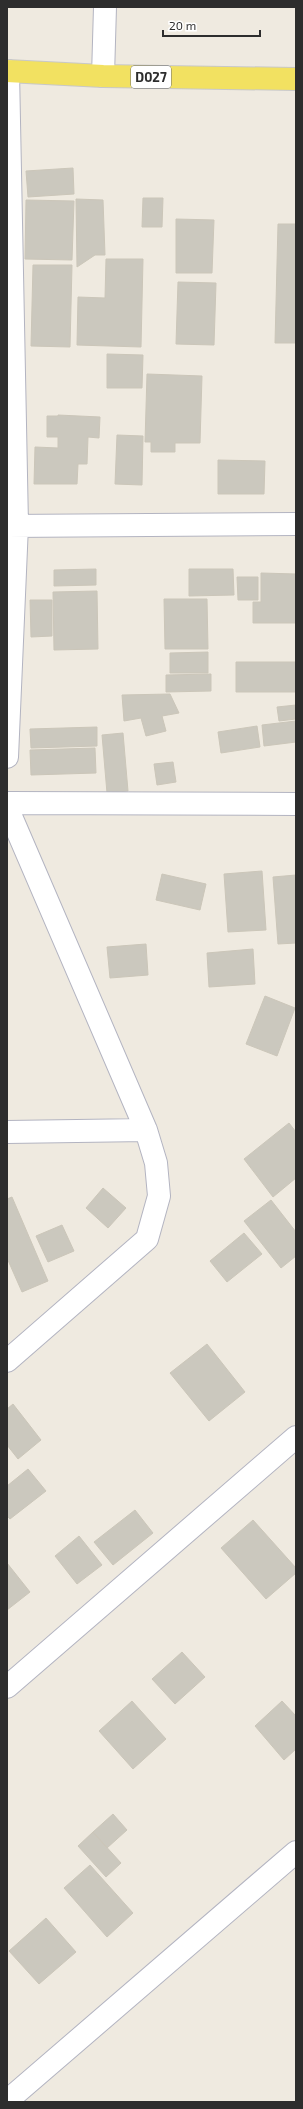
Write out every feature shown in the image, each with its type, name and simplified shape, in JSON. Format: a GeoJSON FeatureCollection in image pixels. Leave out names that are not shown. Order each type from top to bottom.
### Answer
{"type":"FeatureCollection","features":[{"type":"Feature","properties":{"kind":"main road","name":"D027"},"geometry":{"type":"LineString","coordinates":[[7,71],[103,76],[296,79]]}},
{"type":"Feature","properties":{"kind":"street"},"geometry":{"type":"LineString","coordinates":[[103,76],[104,7]]}},
{"type":"Feature","properties":{"kind":"street"},"geometry":{"type":"LineString","coordinates":[[7,71],[12,526],[7,757]]}},
{"type":"Feature","properties":{"kind":"street"},"geometry":{"type":"LineString","coordinates":[[12,526],[296,524]]}},
{"type":"Feature","properties":{"kind":"street"},"geometry":{"type":"LineString","coordinates":[[7,803],[296,804]]}},
{"type":"Feature","properties":{"kind":"street"},"geometry":{"type":"LineString","coordinates":[[7,807],[146,1130],[156,1163],[158,1196],[147,1238],[7,1361]]}},
{"type":"Feature","properties":{"kind":"street"},"geometry":{"type":"LineString","coordinates":[[7,1132],[146,1130]]}},
{"type":"Feature","properties":{"kind":"street"},"geometry":{"type":"LineString","coordinates":[[7,1687],[296,1437]]}},
{"type":"Feature","properties":{"kind":"street"},"geometry":{"type":"LineString","coordinates":[[7,2101],[296,1852]]}},
{"type":"Feature","properties":{"kind":"building"},"geometry":{"type":"Polygon","coordinates":[[[73,168],[74,194],[28,197],[26,171],[73,168]]]}},
{"type":"Feature","properties":{"kind":"building"},"geometry":{"type":"Polygon","coordinates":[[[143,198],[163,198],[162,227],[142,227],[143,198]]]}},
{"type":"Feature","properties":{"kind":"building"},"geometry":{"type":"Polygon","coordinates":[[[76,199],[103,200],[105,255],[95,255],[77,267],[76,199]]]}},
{"type":"Feature","properties":{"kind":"building"},"geometry":{"type":"Polygon","coordinates":[[[26,200],[74,201],[72,260],[25,259],[26,200]]]}},
{"type":"Feature","properties":{"kind":"building"},"geometry":{"type":"Polygon","coordinates":[[[176,219],[214,220],[212,273],[176,273],[176,219]]]}},
{"type":"Feature","properties":{"kind":"building"},"geometry":{"type":"Polygon","coordinates":[[[278,224],[296,224],[296,343],[275,343],[278,224]]]}},
{"type":"Feature","properties":{"kind":"building"},"geometry":{"type":"Polygon","coordinates":[[[106,259],[143,259],[141,347],[77,345],[78,297],[105,298],[106,259]]]}},
{"type":"Feature","properties":{"kind":"building"},"geometry":{"type":"Polygon","coordinates":[[[33,265],[72,265],[70,347],[31,346],[33,265]]]}},
{"type":"Feature","properties":{"kind":"building"},"geometry":{"type":"Polygon","coordinates":[[[178,282],[216,283],[214,345],[176,344],[178,282]]]}},
{"type":"Feature","properties":{"kind":"building"},"geometry":{"type":"Polygon","coordinates":[[[107,354],[143,355],[142,388],[107,388],[107,354]]]}},
{"type":"Feature","properties":{"kind":"building"},"geometry":{"type":"Polygon","coordinates":[[[147,374],[202,376],[200,443],[175,443],[175,452],[151,452],[151,442],[145,442],[147,374]]]}},
{"type":"Feature","properties":{"kind":"building"},"geometry":{"type":"Polygon","coordinates":[[[58,415],[100,417],[99,438],[88,437],[87,464],[78,464],[77,484],[34,484],[35,447],[58,448],[58,437],[47,437],[47,416],[58,415]]]}},
{"type":"Feature","properties":{"kind":"building"},"geometry":{"type":"Polygon","coordinates":[[[117,435],[143,436],[142,485],[115,484],[117,435]]]}},
{"type":"Feature","properties":{"kind":"building"},"geometry":{"type":"Polygon","coordinates":[[[218,460],[265,461],[264,494],[218,494],[218,460]]]}},
{"type":"Feature","properties":{"kind":"building"},"geometry":{"type":"Polygon","coordinates":[[[96,569],[96,585],[54,586],[54,570],[96,569]]]}},
{"type":"Feature","properties":{"kind":"building"},"geometry":{"type":"Polygon","coordinates":[[[189,569],[233,569],[234,595],[189,596],[189,569]]]}},
{"type":"Feature","properties":{"kind":"building"},"geometry":{"type":"Polygon","coordinates":[[[261,573],[296,574],[296,623],[253,623],[253,602],[261,602],[261,573]]]}},
{"type":"Feature","properties":{"kind":"building"},"geometry":{"type":"Polygon","coordinates":[[[237,577],[258,577],[258,600],[238,600],[237,577]]]}},
{"type":"Feature","properties":{"kind":"building"},"geometry":{"type":"Polygon","coordinates":[[[97,591],[98,649],[54,650],[53,592],[97,591]]]}},
{"type":"Feature","properties":{"kind":"building"},"geometry":{"type":"Polygon","coordinates":[[[164,599],[207,599],[208,649],[165,649],[164,599]]]}},
{"type":"Feature","properties":{"kind":"building"},"geometry":{"type":"Polygon","coordinates":[[[30,600],[52,600],[52,636],[31,637],[30,600]]]}},
{"type":"Feature","properties":{"kind":"building"},"geometry":{"type":"Polygon","coordinates":[[[208,652],[208,673],[170,673],[170,653],[208,652]]]}},
{"type":"Feature","properties":{"kind":"building"},"geometry":{"type":"Polygon","coordinates":[[[236,662],[296,662],[296,692],[236,692],[236,662]]]}},
{"type":"Feature","properties":{"kind":"building"},"geometry":{"type":"Polygon","coordinates":[[[211,674],[211,691],[166,692],[166,675],[211,674]]]}},
{"type":"Feature","properties":{"kind":"building"},"geometry":{"type":"Polygon","coordinates":[[[170,694],[179,713],[162,716],[166,731],[146,736],[141,718],[124,721],[122,695],[170,694]]]}},
{"type":"Feature","properties":{"kind":"building"},"geometry":{"type":"Polygon","coordinates":[[[296,705],[296,719],[279,721],[277,707],[296,705]]]}},
{"type":"Feature","properties":{"kind":"building"},"geometry":{"type":"Polygon","coordinates":[[[296,721],[296,742],[264,746],[262,725],[296,721]]]}},
{"type":"Feature","properties":{"kind":"building"},"geometry":{"type":"Polygon","coordinates":[[[257,726],[260,747],[221,753],[218,732],[257,726]]]}},
{"type":"Feature","properties":{"kind":"building"},"geometry":{"type":"Polygon","coordinates":[[[97,727],[97,746],[31,748],[30,729],[97,727]]]}},
{"type":"Feature","properties":{"kind":"building"},"geometry":{"type":"Polygon","coordinates":[[[123,733],[128,791],[107,793],[102,735],[123,733]]]}},
{"type":"Feature","properties":{"kind":"building"},"geometry":{"type":"Polygon","coordinates":[[[95,748],[96,773],[31,775],[30,750],[95,748]]]}},
{"type":"Feature","properties":{"kind":"building"},"geometry":{"type":"Polygon","coordinates":[[[173,762],[176,782],[157,785],[154,764],[173,762]]]}},
{"type":"Feature","properties":{"kind":"building"},"geometry":{"type":"Polygon","coordinates":[[[262,871],[266,930],[228,932],[224,874],[262,871]]]}},
{"type":"Feature","properties":{"kind":"building"},"geometry":{"type":"Polygon","coordinates":[[[162,874],[206,884],[200,910],[156,900],[162,874]]]}},
{"type":"Feature","properties":{"kind":"building"},"geometry":{"type":"Polygon","coordinates":[[[296,875],[296,943],[278,944],[273,877],[296,875]]]}},
{"type":"Feature","properties":{"kind":"building"},"geometry":{"type":"Polygon","coordinates":[[[146,944],[148,975],[110,978],[107,947],[146,944]]]}},
{"type":"Feature","properties":{"kind":"building"},"geometry":{"type":"Polygon","coordinates":[[[253,949],[255,984],[209,987],[207,953],[253,949]]]}},
{"type":"Feature","properties":{"kind":"building"},"geometry":{"type":"Polygon","coordinates":[[[265,996],[295,1008],[277,1056],[246,1044],[265,996]]]}},
{"type":"Feature","properties":{"kind":"building"},"geometry":{"type":"Polygon","coordinates":[[[289,1123],[296,1132],[296,1178],[273,1197],[244,1159],[289,1123]]]}},
{"type":"Feature","properties":{"kind":"building"},"geometry":{"type":"Polygon","coordinates":[[[103,1188],[126,1208],[108,1228],[86,1208],[103,1188]]]}},
{"type":"Feature","properties":{"kind":"building"},"geometry":{"type":"Polygon","coordinates":[[[12,1197],[48,1281],[22,1292],[7,1258],[7,1199],[12,1197]]]}},
{"type":"Feature","properties":{"kind":"building"},"geometry":{"type":"Polygon","coordinates":[[[271,1200],[296,1232],[296,1256],[281,1268],[244,1221],[271,1200]]]}},
{"type":"Feature","properties":{"kind":"building"},"geometry":{"type":"Polygon","coordinates":[[[62,1225],[74,1251],[48,1262],[36,1236],[62,1225]]]}},
{"type":"Feature","properties":{"kind":"building"},"geometry":{"type":"Polygon","coordinates":[[[244,1233],[262,1254],[227,1282],[210,1261],[244,1233]]]}},
{"type":"Feature","properties":{"kind":"building"},"geometry":{"type":"Polygon","coordinates":[[[207,1344],[245,1392],[209,1421],[170,1373],[207,1344]]]}},
{"type":"Feature","properties":{"kind":"building"},"geometry":{"type":"Polygon","coordinates":[[[13,1404],[41,1440],[18,1459],[7,1445],[7,1409],[13,1404]]]}},
{"type":"Feature","properties":{"kind":"building"},"geometry":{"type":"Polygon","coordinates":[[[28,1469],[46,1491],[10,1519],[7,1516],[7,1486],[28,1469]]]}},
{"type":"Feature","properties":{"kind":"building"},"geometry":{"type":"Polygon","coordinates":[[[135,1510],[153,1533],[113,1565],[94,1542],[135,1510]]]}},
{"type":"Feature","properties":{"kind":"building"},"geometry":{"type":"Polygon","coordinates":[[[253,1520],[296,1568],[296,1573],[266,1599],[221,1548],[253,1520]]]}},
{"type":"Feature","properties":{"kind":"building"},"geometry":{"type":"Polygon","coordinates":[[[79,1536],[102,1565],[77,1584],[55,1556],[79,1536]]]}},
{"type":"Feature","properties":{"kind":"building"},"geometry":{"type":"Polygon","coordinates":[[[7,1563],[30,1592],[7,1610],[7,1563]]]}},
{"type":"Feature","properties":{"kind":"building"},"geometry":{"type":"Polygon","coordinates":[[[182,1652],[205,1677],[175,1704],[152,1679],[182,1652]]]}},
{"type":"Feature","properties":{"kind":"building"},"geometry":{"type":"Polygon","coordinates":[[[132,1701],[166,1739],[133,1769],[99,1731],[132,1701]]]}},
{"type":"Feature","properties":{"kind":"building"},"geometry":{"type":"Polygon","coordinates":[[[282,1701],[296,1716],[296,1749],[284,1760],[255,1726],[282,1701]]]}},
{"type":"Feature","properties":{"kind":"building"},"geometry":{"type":"Polygon","coordinates":[[[113,1814],[127,1830],[107,1848],[93,1832],[113,1814]]]}},
{"type":"Feature","properties":{"kind":"building"},"geometry":{"type":"Polygon","coordinates":[[[93,1832],[121,1863],[106,1877],[78,1846],[93,1832]]]}},
{"type":"Feature","properties":{"kind":"building"},"geometry":{"type":"Polygon","coordinates":[[[90,1865],[133,1913],[107,1937],[64,1888],[90,1865]]]}},
{"type":"Feature","properties":{"kind":"building"},"geometry":{"type":"Polygon","coordinates":[[[46,1918],[76,1952],[39,1984],[9,1951],[46,1918]]]}}]}
